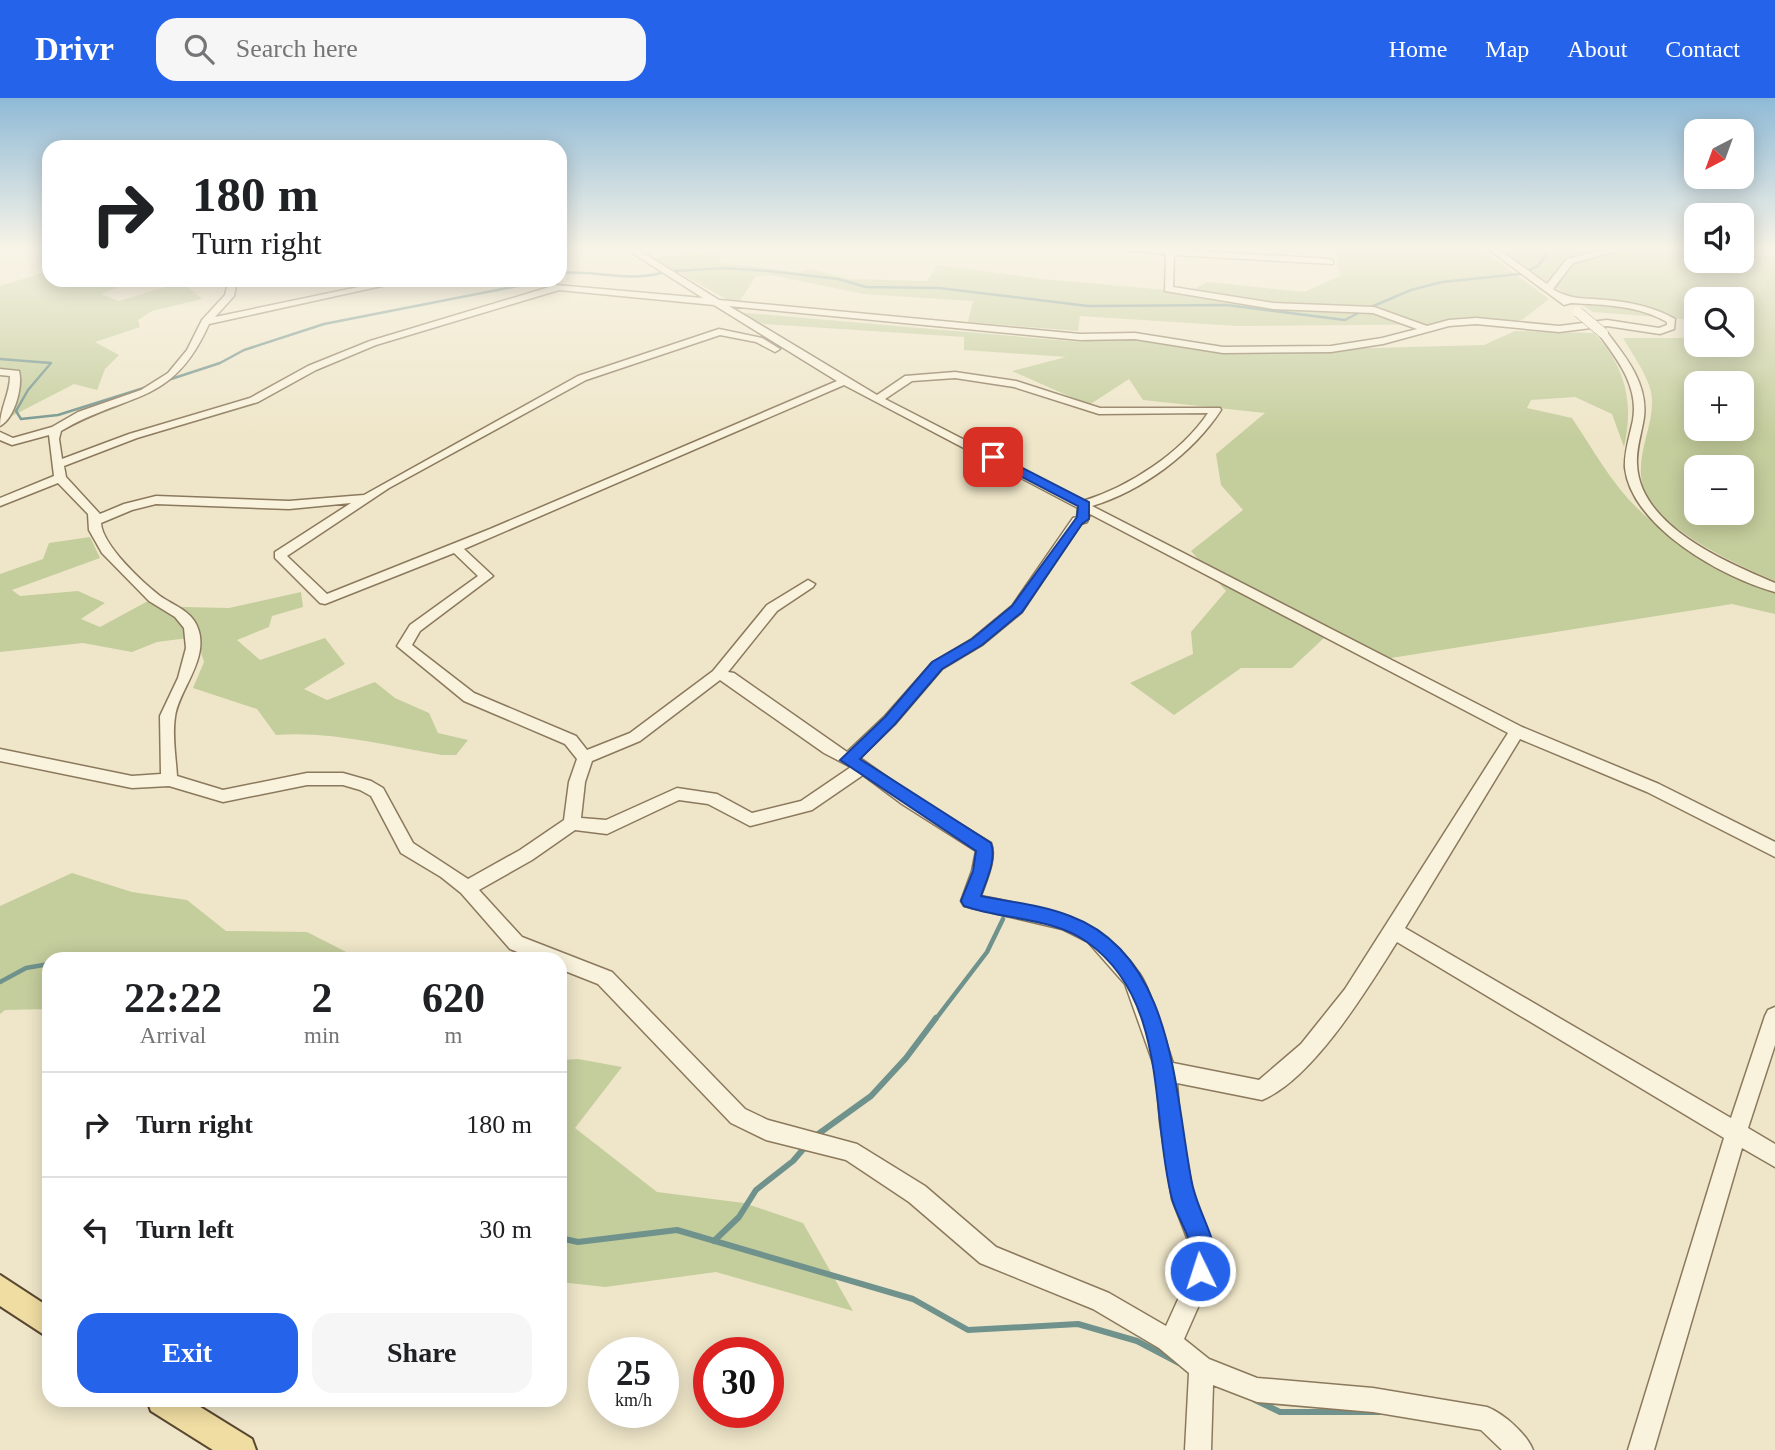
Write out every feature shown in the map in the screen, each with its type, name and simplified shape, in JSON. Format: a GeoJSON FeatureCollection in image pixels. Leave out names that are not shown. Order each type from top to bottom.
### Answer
{"type":"FeatureCollection","features":[{"type":"Feature","properties":{"kind":"main road"},"geometry":{"type":"LineString","coordinates":[[0,1289],[42,1319]]}},
{"type":"Feature","properties":{"kind":"main road"},"geometry":{"type":"LineString","coordinates":[[173,1407],[242,1450]]}},
{"type":"Feature","properties":{"kind":"street"},"geometry":{"type":"LineString","coordinates":[[0,435],[12,442],[57,429],[82,414],[154,387],[167,378],[192,351],[205,322],[214,312]]}},
{"type":"Feature","properties":{"kind":"street"},"geometry":{"type":"LineString","coordinates":[[205,322],[252,312]]}},
{"type":"Feature","properties":{"kind":"street"},"geometry":{"type":"LineString","coordinates":[[58,464],[133,436],[254,400],[312,368],[373,343],[482,312]]}},
{"type":"Feature","properties":{"kind":"street"},"geometry":{"type":"LineString","coordinates":[[736,312],[877,399],[1517,731],[1653,788],[1775,850]]}},
{"type":"Feature","properties":{"kind":"street"},"geometry":{"type":"LineString","coordinates":[[836,312],[1080,337],[1135,336],[1223,350],[1331,349],[1382,341],[1424,328],[1476,321],[1559,329],[1607,323],[1660,331],[1671,327],[1672,321],[1667,317],[1652,312]]}},
{"type":"Feature","properties":{"kind":"street"},"geometry":{"type":"LineString","coordinates":[[1380,312],[1424,328]]}},
{"type":"Feature","properties":{"kind":"street"},"geometry":{"type":"LineString","coordinates":[[1578,312],[1603,333],[1637,386],[1639,414],[1630,465],[1635,487],[1647,508],[1689,544],[1775,588]]}},
{"type":"Feature","properties":{"kind":"street"},"geometry":{"type":"LineString","coordinates":[[816,363],[776,350],[759,340],[732,333],[707,335],[582,378],[385,486],[279,555],[325,600],[456,548],[845,381]]}},
{"type":"Feature","properties":{"kind":"street"},"geometry":{"type":"LineString","coordinates":[[0,372],[15,373],[15,390],[0,423]]}},
{"type":"Feature","properties":{"kind":"street"},"geometry":{"type":"LineString","coordinates":[[877,399],[909,378],[955,375],[1016,384],[1099,411],[1216,410],[1202,428],[1150,474],[1098,502],[1085,505]]}},
{"type":"Feature","properties":{"kind":"street"},"geometry":{"type":"LineString","coordinates":[[57,429],[52,439],[60,478],[94,513],[95,530],[106,550],[154,598],[180,614],[191,627],[193,648],[185,678],[167,716],[169,780]]}},
{"type":"Feature","properties":{"kind":"street"},"geometry":{"type":"LineString","coordinates":[[0,502],[60,478]]}},
{"type":"Feature","properties":{"kind":"street"},"geometry":{"type":"LineString","coordinates":[[95,521],[128,507],[156,500],[289,505],[369,498]]}},
{"type":"Feature","properties":{"kind":"street"},"geometry":{"type":"LineString","coordinates":[[467,888],[526,855],[572,823],[607,827],[677,794],[711,797],[750,820],[806,806],[855,763],[937,666],[977,642],[1017,609],[1077,522],[1083,519],[1085,505]]}},
{"type":"Feature","properties":{"kind":"street"},"geometry":{"type":"LineString","coordinates":[[456,548],[486,576],[415,628],[404,646],[469,697],[571,740],[576,750],[585,757]]}},
{"type":"Feature","properties":{"kind":"street"},"geometry":{"type":"LineString","coordinates":[[585,757],[635,737],[718,674],[772,608],[808,584]]}},
{"type":"Feature","properties":{"kind":"street"},"geometry":{"type":"LineString","coordinates":[[718,674],[729,677],[908,800],[985,848],[981,871],[970,901],[1035,913],[1066,922],[1094,937],[1133,979],[1166,1071],[1170,1122],[1183,1199],[1205,1256],[1196,1287],[1170,1343]]}},
{"type":"Feature","properties":{"kind":"street"},"geometry":{"type":"LineString","coordinates":[[1166,1071],[1262,1090],[1287,1075],[1324,1031],[1394,931],[1517,731]]}},
{"type":"Feature","properties":{"kind":"street"},"geometry":{"type":"LineString","coordinates":[[0,755],[132,782],[169,780],[223,796],[307,779],[343,779],[365,785],[377,792],[407,848],[447,872],[467,888],[516,943],[538,952]]}},
{"type":"Feature","properties":{"kind":"street"},"geometry":{"type":"LineString","coordinates":[[572,823],[577,782],[585,757]]}},
{"type":"Feature","properties":{"kind":"street"},"geometry":{"type":"LineString","coordinates":[[1394,931],[1775,1156]]}},
{"type":"Feature","properties":{"kind":"street"},"geometry":{"type":"LineString","coordinates":[[567,963],[605,978],[738,1116],[766,1130],[850,1151],[917,1194],[988,1255],[1101,1301],[1170,1343],[1201,1368],[1257,1390],[1373,1400],[1487,1419],[1520,1450]]}},
{"type":"Feature","properties":{"kind":"street"},"geometry":{"type":"LineString","coordinates":[[1641,1450],[1736,1133],[1775,1016]]}},
{"type":"Feature","properties":{"kind":"street"},"geometry":{"type":"LineString","coordinates":[[1198,1450],[1201,1368]]}},
{"type":"Feature","properties":{"kind":"green space"},"geometry":{"type":"Polygon","coordinates":[[[0,312],[150,312],[138,320],[140,327],[95,342],[119,355],[105,369],[97,390],[74,384],[12,416],[19,377],[0,371],[0,312]]]}},
{"type":"Feature","properties":{"kind":"green space"},"geometry":{"type":"Polygon","coordinates":[[[735,312],[1080,342],[1111,336],[1224,352],[1484,345],[1515,331],[1594,333],[1614,359],[1625,386],[1628,415],[1624,447],[1612,414],[1575,397],[1531,400],[1527,408],[1572,418],[1611,477],[1638,509],[1685,546],[1775,593],[1775,614],[1732,604],[1391,658],[1327,635],[1292,668],[1241,668],[1174,715],[1130,683],[1193,654],[1191,632],[1226,591],[1191,551],[1243,510],[1221,485],[1216,454],[1265,413],[1143,400],[1129,379],[1089,405],[1012,371],[1066,357],[964,350],[964,337],[764,324],[735,312]]]}},
{"type":"Feature","properties":{"kind":"green space"},"geometry":{"type":"Polygon","coordinates":[[[970,312],[1532,312],[1522,320],[1472,324],[1237,326],[1080,316],[1078,331],[968,322],[970,312]]]}},
{"type":"Feature","properties":{"kind":"green space"},"geometry":{"type":"Polygon","coordinates":[[[1594,312],[1684,312],[1684,319],[1594,312]]]}},
{"type":"Feature","properties":{"kind":"green space"},"geometry":{"type":"Polygon","coordinates":[[[1754,312],[1775,312],[1775,581],[1699,543],[1663,516],[1650,501],[1643,486],[1641,460],[1650,422],[1652,397],[1644,373],[1623,338],[1684,338],[1684,357],[1754,357],[1754,312]]]}},
{"type":"Feature","properties":{"kind":"green space"},"geometry":{"type":"Polygon","coordinates":[[[90,537],[100,558],[12,590],[20,596],[78,591],[105,603],[81,619],[100,627],[148,601],[183,607],[229,608],[301,592],[303,607],[272,616],[269,627],[237,640],[260,660],[325,638],[345,664],[304,689],[327,700],[375,682],[395,698],[429,713],[438,733],[468,740],[456,755],[442,755],[339,737],[276,735],[257,709],[193,688],[204,662],[196,637],[157,642],[132,652],[83,643],[0,652],[0,574],[43,559],[49,543],[90,537]]]}},
{"type":"Feature","properties":{"kind":"green space"},"geometry":{"type":"Polygon","coordinates":[[[72,873],[132,892],[187,900],[226,931],[307,932],[346,952],[42,952],[42,1009],[5,1010],[0,1014],[0,906],[72,873]]]}},
{"type":"Feature","properties":{"kind":"green space"},"geometry":{"type":"Polygon","coordinates":[[[567,1060],[622,1067],[575,1128],[657,1192],[744,1203],[803,1223],[853,1311],[716,1272],[605,1287],[567,1283],[567,1060]]]}},
{"type":"Feature","properties":{"kind":"waterway"},"geometry":{"type":"LineString","coordinates":[[165,381],[220,363],[244,350],[324,324],[385,312]]}},
{"type":"Feature","properties":{"kind":"waterway"},"geometry":{"type":"LineString","coordinates":[[1283,312],[1345,320],[1360,312]]}},
{"type":"Feature","properties":{"kind":"waterway"},"geometry":{"type":"LineString","coordinates":[[0,359],[51,363],[28,390],[16,411],[21,419],[58,415],[150,386]]}},
{"type":"Feature","properties":{"kind":"waterway"},"geometry":{"type":"LineString","coordinates":[[935,1020],[987,952],[1003,919]]}},
{"type":"Feature","properties":{"kind":"waterway"},"geometry":{"type":"LineString","coordinates":[[0,982],[26,968],[42,965]]}},
{"type":"Feature","properties":{"kind":"waterway"},"geometry":{"type":"LineString","coordinates":[[814,1137],[871,1096],[906,1058],[936,1018]]}},
{"type":"Feature","properties":{"kind":"waterway"},"geometry":{"type":"LineString","coordinates":[[714,1241],[739,1217],[756,1190],[793,1161],[806,1146]]}},
{"type":"Feature","properties":{"kind":"waterway"},"geometry":{"type":"LineString","coordinates":[[567,1240],[578,1242],[677,1230],[714,1241]]}},
{"type":"Feature","properties":{"kind":"waterway"},"geometry":{"type":"LineString","coordinates":[[714,1241],[913,1299],[968,1330],[1078,1324],[1137,1341],[1179,1363]]}},
{"type":"Feature","properties":{"kind":"waterway"},"geometry":{"type":"LineString","coordinates":[[1255,1400],[1280,1412],[1380,1412]]}},
{"type":"Feature","properties":{"kind":"route"},"geometry":{"type":"LineString","coordinates":[[993,457],[1085,505],[1083,519],[1077,522],[1017,609],[977,642],[937,666],[920,682],[890,720],[848,760],[863,766],[908,800],[985,848],[981,871],[970,901],[1035,913],[1066,922],[1094,937],[1129,972],[1152,1023],[1166,1071],[1170,1122],[1183,1199],[1205,1256],[1200,1271]]}}]}
